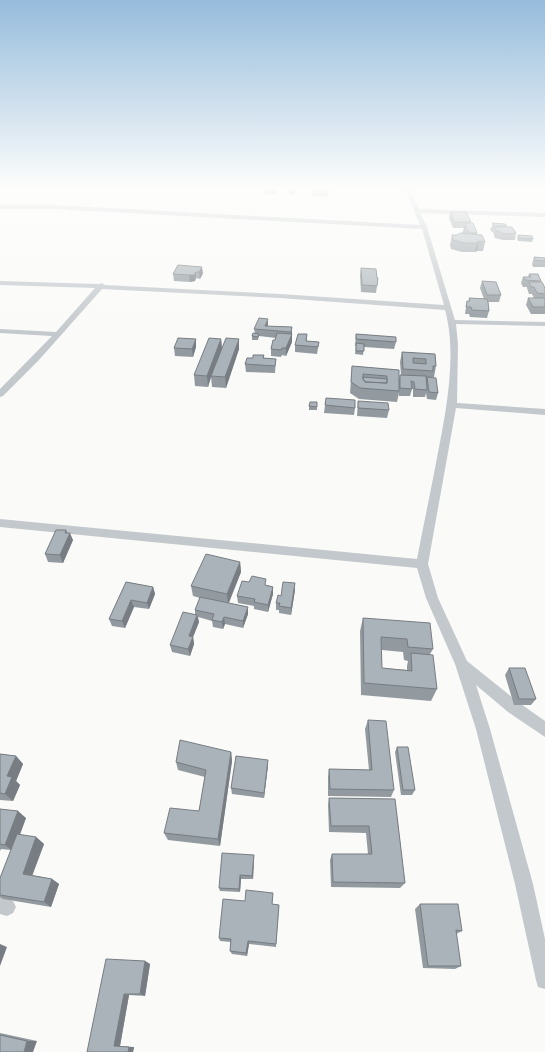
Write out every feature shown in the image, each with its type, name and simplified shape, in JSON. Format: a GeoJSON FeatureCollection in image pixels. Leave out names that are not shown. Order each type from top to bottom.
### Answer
{"type":"FeatureCollection","features":[{"type":"Feature","properties":{"kind":"street"},"geometry":{"type":"LineString","coordinates":[[427,236],[452,322],[454,344],[452,405],[422,564],[432,598],[462,664],[487,744],[524,884],[545,980]]}},
{"type":"Feature","properties":{"kind":"street"},"geometry":{"type":"LineString","coordinates":[[0,282],[338,299],[448,308]]}},
{"type":"Feature","properties":{"kind":"street"},"geometry":{"type":"LineString","coordinates":[[0,394],[102,286]]}},
{"type":"Feature","properties":{"kind":"street"},"geometry":{"type":"LineString","coordinates":[[452,322],[545,324]]}},
{"type":"Feature","properties":{"kind":"street"},"geometry":{"type":"LineString","coordinates":[[0,331],[57,334]]}},
{"type":"Feature","properties":{"kind":"street"},"geometry":{"type":"LineString","coordinates":[[452,405],[545,412]]}},
{"type":"Feature","properties":{"kind":"street"},"geometry":{"type":"LineString","coordinates":[[0,523],[422,564]]}},
{"type":"Feature","properties":{"kind":"street"},"geometry":{"type":"LineString","coordinates":[[462,664],[513,707],[545,730]]}},
{"type":"Feature","properties":{"kind":"building"},"geometry":{"type":"Polygon","coordinates":[[[452,236],[482,236],[485,242],[479,241],[477,243],[464,243],[453,240],[452,236]]]}},
{"type":"Feature","properties":{"kind":"building"},"geometry":{"type":"Polygon","coordinates":[[[518,236],[532,236],[533,239],[519,238],[518,236]]]}},
{"type":"Feature","properties":{"kind":"building"},"geometry":{"type":"Polygon","coordinates":[[[534,257],[545,258],[545,261],[535,260],[534,257]]]}},
{"type":"Feature","properties":{"kind":"building"},"geometry":{"type":"Polygon","coordinates":[[[178,265],[202,267],[199,272],[196,272],[194,275],[173,274],[178,265]]]}},
{"type":"Feature","properties":{"kind":"building"},"geometry":{"type":"Polygon","coordinates":[[[361,268],[376,269],[378,278],[377,286],[362,285],[361,268]]]}},
{"type":"Feature","properties":{"kind":"building"},"geometry":{"type":"Polygon","coordinates":[[[529,274],[538,274],[541,281],[525,280],[523,277],[531,277],[529,274]]]}},
{"type":"Feature","properties":{"kind":"building"},"geometry":{"type":"Polygon","coordinates":[[[482,281],[496,282],[501,295],[487,295],[482,281]]]}},
{"type":"Feature","properties":{"kind":"building"},"geometry":{"type":"Polygon","coordinates":[[[529,282],[542,282],[545,288],[545,294],[537,293],[534,287],[531,287],[529,282]]]}},
{"type":"Feature","properties":{"kind":"building"},"geometry":{"type":"Polygon","coordinates":[[[469,298],[487,299],[489,311],[472,310],[471,307],[466,307],[467,301],[470,301],[469,298]]]}},
{"type":"Feature","properties":{"kind":"building"},"geometry":{"type":"Polygon","coordinates":[[[528,298],[544,298],[545,307],[533,307],[528,298]]]}},
{"type":"Feature","properties":{"kind":"building"},"geometry":{"type":"Polygon","coordinates":[[[259,318],[268,319],[265,326],[292,327],[291,332],[254,329],[259,318]]]}},
{"type":"Feature","properties":{"kind":"building"},"geometry":{"type":"Polygon","coordinates":[[[253,333],[259,334],[258,337],[252,336],[253,333]]]}},
{"type":"Feature","properties":{"kind":"building"},"geometry":{"type":"Polygon","coordinates":[[[277,333],[292,334],[286,348],[282,348],[281,350],[271,349],[273,340],[275,340],[277,333]]]}},
{"type":"Feature","properties":{"kind":"building"},"geometry":{"type":"Polygon","coordinates":[[[298,334],[307,334],[306,341],[319,342],[318,347],[295,345],[298,334]]]}},
{"type":"Feature","properties":{"kind":"building"},"geometry":{"type":"Polygon","coordinates":[[[356,334],[396,337],[396,342],[356,339],[356,334]]]}},
{"type":"Feature","properties":{"kind":"building"},"geometry":{"type":"Polygon","coordinates":[[[178,338],[196,339],[192,349],[174,348],[178,338]]]}},
{"type":"Feature","properties":{"kind":"building"},"geometry":{"type":"Polygon","coordinates":[[[209,338],[221,339],[207,376],[194,375],[209,338]]]}},
{"type":"Feature","properties":{"kind":"building"},"geometry":{"type":"Polygon","coordinates":[[[226,338],[239,339],[225,377],[211,376],[226,338]]]}},
{"type":"Feature","properties":{"kind":"building"},"geometry":{"type":"Polygon","coordinates":[[[356,343],[364,344],[364,351],[356,351],[356,343]]]}},
{"type":"Feature","properties":{"kind":"building"},"geometry":{"type":"Polygon","coordinates":[[[402,352],[435,354],[436,366],[433,366],[433,371],[403,369],[402,352]],[[413,358],[413,363],[426,364],[426,359],[413,358]]]}},
{"type":"Feature","properties":{"kind":"building"},"geometry":{"type":"Polygon","coordinates":[[[253,355],[264,355],[263,358],[276,359],[275,366],[245,364],[247,358],[253,358],[253,355]]]}},
{"type":"Feature","properties":{"kind":"building"},"geometry":{"type":"Polygon","coordinates":[[[352,366],[399,370],[399,391],[360,388],[351,382],[352,366]],[[363,374],[363,379],[365,382],[387,383],[387,376],[363,374]]]}},
{"type":"Feature","properties":{"kind":"building"},"geometry":{"type":"Polygon","coordinates":[[[400,375],[426,376],[427,390],[415,389],[414,382],[411,381],[412,389],[400,388],[400,375]]]}},
{"type":"Feature","properties":{"kind":"building"},"geometry":{"type":"Polygon","coordinates":[[[363,377],[387,379],[387,383],[365,382],[363,377]]]}},
{"type":"Feature","properties":{"kind":"building"},"geometry":{"type":"Polygon","coordinates":[[[427,377],[436,378],[438,393],[429,392],[427,377]]]}},
{"type":"Feature","properties":{"kind":"building"},"geometry":{"type":"Polygon","coordinates":[[[326,398],[355,400],[355,408],[325,405],[326,398]]]}},
{"type":"Feature","properties":{"kind":"building"},"geometry":{"type":"Polygon","coordinates":[[[358,401],[388,403],[389,410],[358,408],[358,401]]]}},
{"type":"Feature","properties":{"kind":"building"},"geometry":{"type":"Polygon","coordinates":[[[310,402],[317,402],[317,407],[309,406],[310,402]]]}},
{"type":"Feature","properties":{"kind":"building"},"geometry":{"type":"Polygon","coordinates":[[[56,530],[66,530],[65,533],[70,533],[60,555],[45,554],[56,530]]]}},
{"type":"Feature","properties":{"kind":"building"},"geometry":{"type":"Polygon","coordinates":[[[206,554],[240,562],[227,594],[191,586],[206,554]]]}},
{"type":"Feature","properties":{"kind":"building"},"geometry":{"type":"Polygon","coordinates":[[[252,576],[266,579],[265,585],[273,587],[268,605],[254,602],[255,599],[237,596],[242,581],[249,582],[252,576]]]}},
{"type":"Feature","properties":{"kind":"building"},"geometry":{"type":"Polygon","coordinates":[[[126,582],[153,587],[147,603],[131,600],[122,621],[109,619],[126,582]]]}},
{"type":"Feature","properties":{"kind":"building"},"geometry":{"type":"Polygon","coordinates":[[[283,582],[295,583],[291,608],[279,606],[280,603],[276,603],[278,595],[281,596],[283,582]]]}},
{"type":"Feature","properties":{"kind":"building"},"geometry":{"type":"Polygon","coordinates":[[[200,597],[248,607],[243,621],[224,617],[222,622],[212,620],[214,614],[195,610],[200,597]]]}},
{"type":"Feature","properties":{"kind":"building"},"geometry":{"type":"Polygon","coordinates":[[[183,612],[197,615],[189,636],[193,637],[188,649],[170,645],[183,612]]]}},
{"type":"Feature","properties":{"kind":"building"},"geometry":{"type":"Polygon","coordinates":[[[363,618],[430,623],[433,649],[408,647],[407,639],[381,637],[382,668],[412,671],[411,653],[433,655],[437,689],[364,683],[363,618]]]}},
{"type":"Feature","properties":{"kind":"building"},"geometry":{"type":"Polygon","coordinates":[[[509,668],[525,668],[536,699],[519,699],[509,668]]]}},
{"type":"Feature","properties":{"kind":"building"},"geometry":{"type":"Polygon","coordinates":[[[368,720],[386,721],[394,790],[330,789],[329,769],[372,770],[368,720]]]}},
{"type":"Feature","properties":{"kind":"building"},"geometry":{"type":"Polygon","coordinates":[[[180,740],[231,752],[218,839],[164,833],[170,808],[199,811],[206,770],[176,762],[180,740]]]}},
{"type":"Feature","properties":{"kind":"building"},"geometry":{"type":"Polygon","coordinates":[[[397,747],[408,747],[415,790],[403,790],[397,747]]]}},
{"type":"Feature","properties":{"kind":"building"},"geometry":{"type":"Polygon","coordinates":[[[0,754],[16,756],[7,776],[12,777],[5,794],[0,793],[0,754]]]}},
{"type":"Feature","properties":{"kind":"building"},"geometry":{"type":"Polygon","coordinates":[[[236,756],[268,760],[264,793],[231,788],[236,756]]]}},
{"type":"Feature","properties":{"kind":"building"},"geometry":{"type":"Polygon","coordinates":[[[329,798],[395,799],[405,883],[333,882],[332,854],[372,854],[369,826],[331,826],[329,798]]]}},
{"type":"Feature","properties":{"kind":"building"},"geometry":{"type":"Polygon","coordinates":[[[0,809],[18,811],[5,845],[0,844],[0,809]]]}},
{"type":"Feature","properties":{"kind":"building"},"geometry":{"type":"Polygon","coordinates":[[[17,834],[36,837],[23,874],[52,879],[44,902],[0,895],[0,878],[17,834]]]}},
{"type":"Feature","properties":{"kind":"building"},"geometry":{"type":"Polygon","coordinates":[[[222,853],[254,855],[252,876],[240,875],[239,889],[219,888],[222,853]]]}},
{"type":"Feature","properties":{"kind":"building"},"geometry":{"type":"Polygon","coordinates":[[[246,890],[273,893],[272,904],[279,905],[276,944],[248,941],[246,953],[230,951],[231,939],[219,938],[223,899],[245,901],[246,890]]]}},
{"type":"Feature","properties":{"kind":"building"},"geometry":{"type":"Polygon","coordinates":[[[420,904],[458,904],[462,931],[456,930],[461,966],[428,966],[420,904]]]}},
{"type":"Feature","properties":{"kind":"building"},"geometry":{"type":"Polygon","coordinates":[[[106,959],[145,961],[140,994],[124,994],[114,1046],[129,1047],[128,1052],[87,1052],[106,959]]]}},
{"type":"Feature","properties":{"kind":"building"},"geometry":{"type":"Polygon","coordinates":[[[0,1035],[27,1041],[24,1052],[0,1052],[0,1035]]]}}]}
